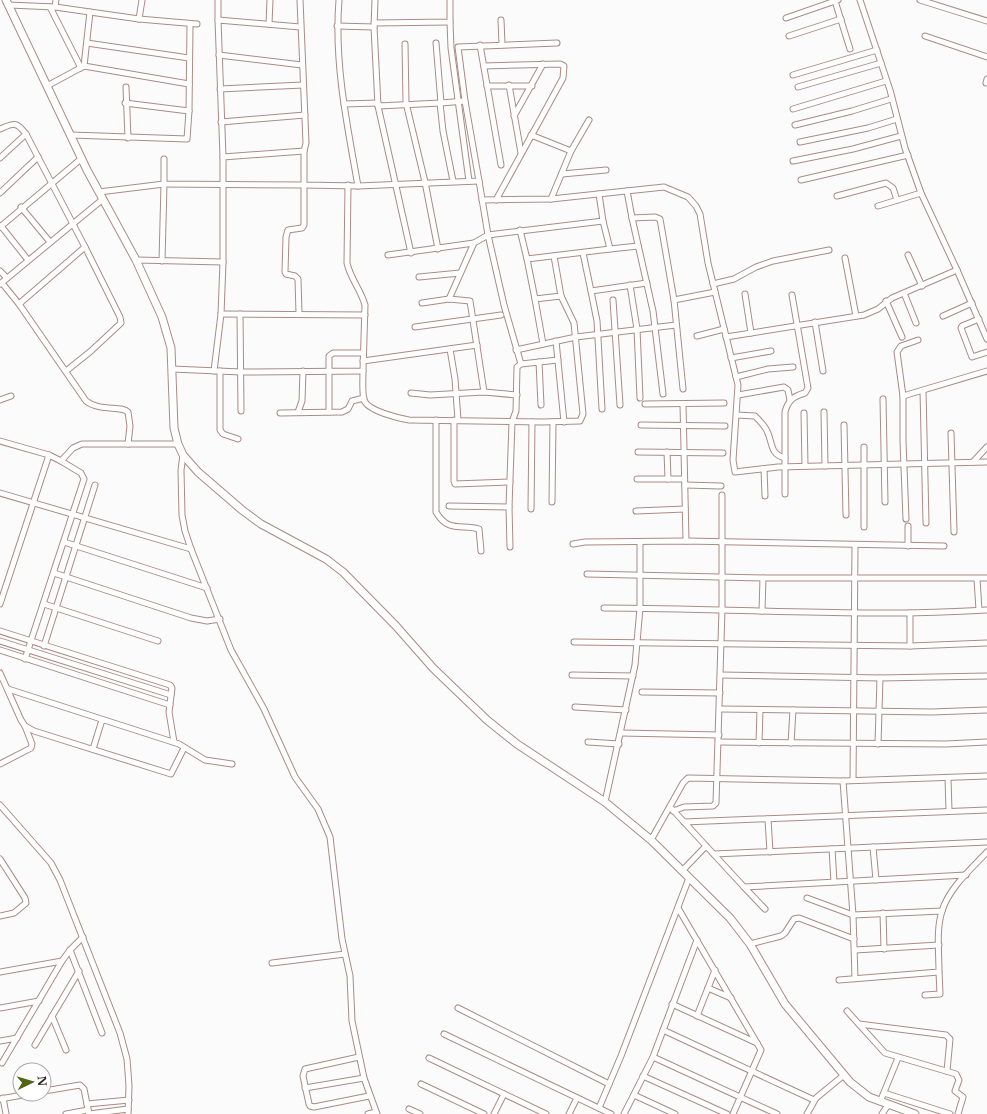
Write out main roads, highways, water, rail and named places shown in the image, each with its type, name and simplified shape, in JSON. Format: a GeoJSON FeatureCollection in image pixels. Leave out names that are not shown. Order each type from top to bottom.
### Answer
{"type":"FeatureCollection","features":[{"type":"Feature","properties":{"kind":"main road"},"geometry":{"type":"LineString","coordinates":[[8,2],[82,158],[136,260],[166,328],[171,348],[173,410],[178,444],[183,455],[198,472],[242,510],[261,524],[326,559],[343,572],[396,626],[433,668],[487,720],[517,744],[605,802],[651,840],[730,918],[750,944],[785,1004],[844,1075],[869,1097],[915,1114]]}}]}
